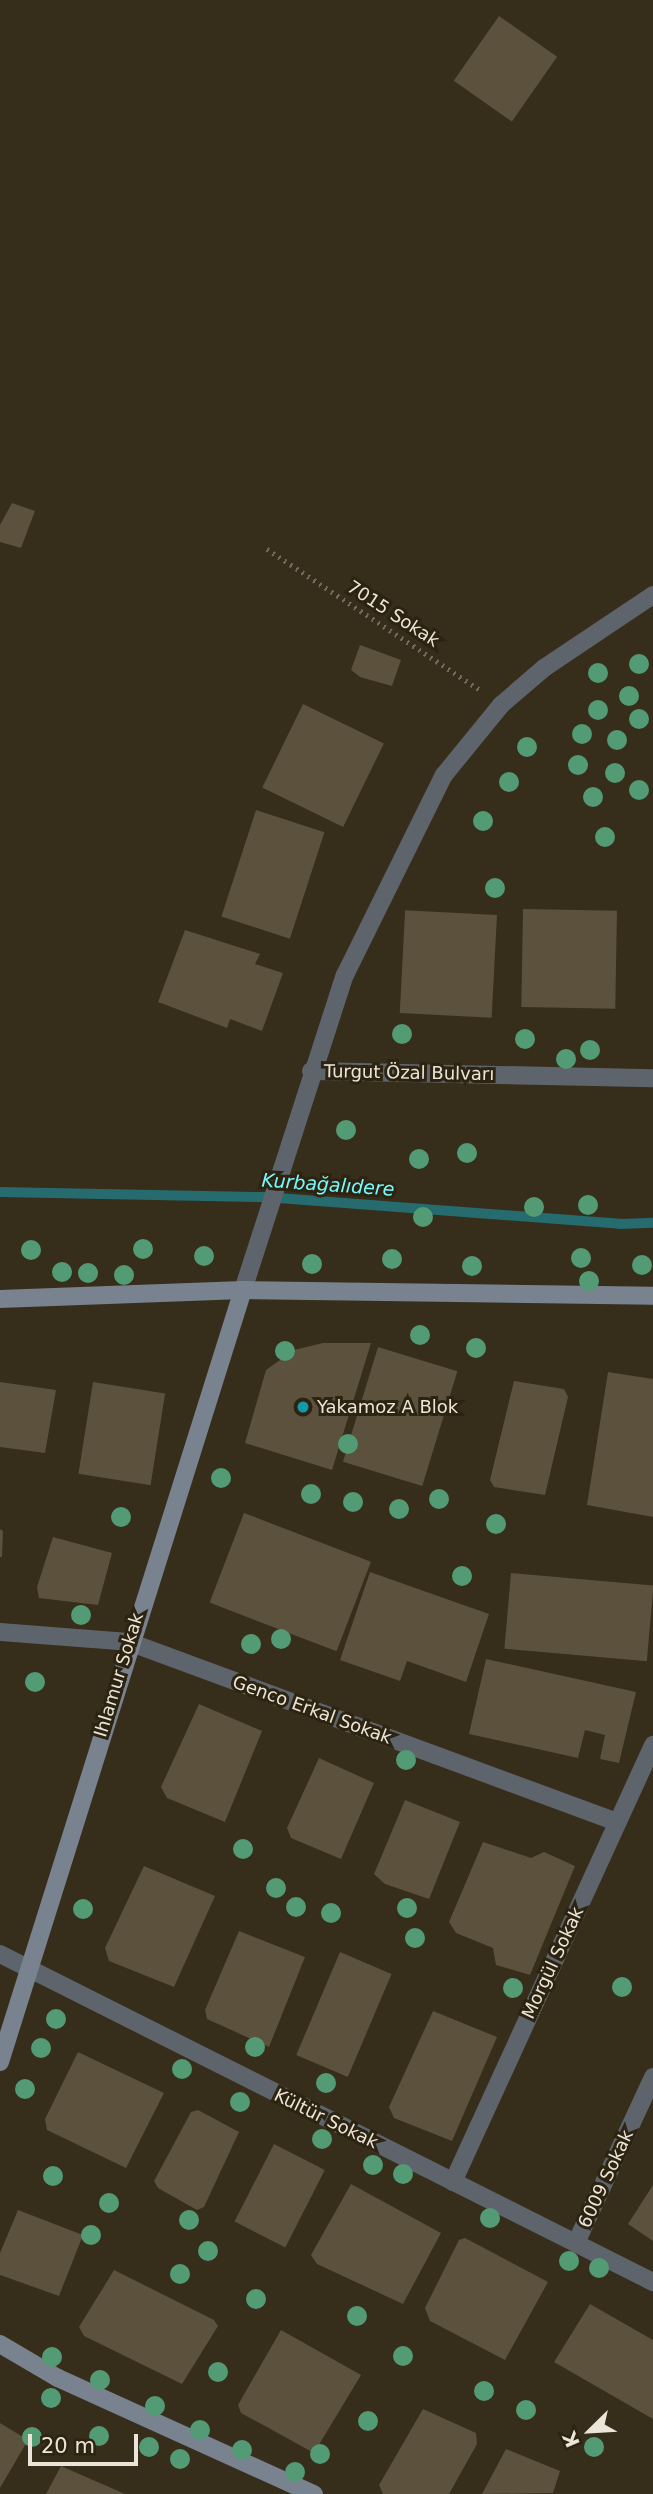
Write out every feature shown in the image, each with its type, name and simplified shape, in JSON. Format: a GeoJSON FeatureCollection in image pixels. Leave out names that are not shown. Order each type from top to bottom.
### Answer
{"type":"FeatureCollection","features":[{"type":"Feature","properties":{"kind":"street"},"geometry":{"type":"LineString","coordinates":[[311,1071],[345,975],[444,775],[501,705],[595,630],[653,595]]}},
{"type":"Feature","properties":{"kind":"street","name":"Turgut Özal Bulvarı"},"geometry":{"type":"LineString","coordinates":[[243,1290],[311,1071],[653,1078]]}},
{"type":"Feature","properties":{"kind":"street"},"geometry":{"type":"LineString","coordinates":[[0,1299],[243,1290],[653,1296]]}},
{"type":"Feature","properties":{"kind":"street","name":"Ihlamur Sokak"},"geometry":{"type":"LineString","coordinates":[[0,2062],[129,1642],[243,1290]]}},
{"type":"Feature","properties":{"kind":"street","name":"Genco Erkal Sokak"},"geometry":{"type":"LineString","coordinates":[[0,1632],[129,1642],[617,1822]]}},
{"type":"Feature","properties":{"kind":"street","name":"Morgül Sokak"},"geometry":{"type":"LineString","coordinates":[[453,2182],[653,1745]]}},
{"type":"Feature","properties":{"kind":"street","name":"Kültür Sokak"},"geometry":{"type":"LineString","coordinates":[[0,1954],[29,1972],[653,2282]]}},
{"type":"Feature","properties":{"kind":"street","name":"6009 Sokak"},"geometry":{"type":"LineString","coordinates":[[576,2243],[653,2077]]}},
{"type":"Feature","properties":{"kind":"street"},"geometry":{"type":"LineString","coordinates":[[0,2344],[58,2378],[314,2494]]}},
{"type":"Feature","properties":{"kind":"path","name":"7015 Sokak"},"geometry":{"type":"LineString","coordinates":[[267,549],[397,631],[501,705]]}},
{"type":"Feature","properties":{"kind":"building"},"geometry":{"type":"Polygon","coordinates":[[[499,16],[557,57],[512,121],[454,81],[499,16]]]}},
{"type":"Feature","properties":{"kind":"building"},"geometry":{"type":"Polygon","coordinates":[[[12,503],[35,511],[21,548],[0,542],[0,525],[12,503]]]}},
{"type":"Feature","properties":{"kind":"building"},"geometry":{"type":"Polygon","coordinates":[[[360,645],[401,660],[392,686],[360,677],[351,670],[360,645]]]}},
{"type":"Feature","properties":{"kind":"building"},"geometry":{"type":"Polygon","coordinates":[[[303,704],[384,743],[343,827],[262,788],[303,704]]]}},
{"type":"Feature","properties":{"kind":"building"},"geometry":{"type":"Polygon","coordinates":[[[256,810],[324,832],[290,939],[221,917],[256,810]]]}},
{"type":"Feature","properties":{"kind":"building"},"geometry":{"type":"Polygon","coordinates":[[[523,909],[617,911],[615,1009],[521,1007],[523,909]]]}},
{"type":"Feature","properties":{"kind":"building"},"geometry":{"type":"Polygon","coordinates":[[[405,910],[497,915],[492,1018],[400,1013],[405,910]]]}},
{"type":"Feature","properties":{"kind":"building"},"geometry":{"type":"Polygon","coordinates":[[[185,930],[260,954],[255,964],[283,973],[262,1031],[230,1019],[227,1028],[158,1002],[185,930]]]}},
{"type":"Feature","properties":{"kind":"building","name":"Yakamoz A Blok"},"geometry":{"type":"Polygon","coordinates":[[[323,1343],[371,1343],[332,1470],[245,1443],[266,1370],[294,1350],[323,1343]]]}},
{"type":"Feature","properties":{"kind":"building"},"geometry":{"type":"Polygon","coordinates":[[[378,1347],[457,1371],[422,1486],[343,1462],[378,1347]]]}},
{"type":"Feature","properties":{"kind":"building"},"geometry":{"type":"Polygon","coordinates":[[[608,1372],[653,1379],[653,1517],[587,1505],[608,1372]]]}},
{"type":"Feature","properties":{"kind":"building"},"geometry":{"type":"Polygon","coordinates":[[[514,1381],[564,1389],[568,1397],[545,1495],[494,1487],[490,1480],[514,1381]]]}},
{"type":"Feature","properties":{"kind":"building"},"geometry":{"type":"Polygon","coordinates":[[[0,1382],[56,1390],[45,1453],[0,1447],[0,1382]]]}},
{"type":"Feature","properties":{"kind":"building"},"geometry":{"type":"Polygon","coordinates":[[[93,1382],[165,1393],[151,1485],[78,1474],[93,1382]]]}},
{"type":"Feature","properties":{"kind":"building"},"geometry":{"type":"Polygon","coordinates":[[[244,1513],[371,1562],[337,1651],[210,1603],[244,1513]]]}},
{"type":"Feature","properties":{"kind":"building"},"geometry":{"type":"Polygon","coordinates":[[[0,1529],[3,1531],[2,1557],[0,1557],[0,1529]]]}},
{"type":"Feature","properties":{"kind":"building"},"geometry":{"type":"Polygon","coordinates":[[[53,1537],[112,1553],[98,1605],[39,1598],[37,1587],[53,1537]]]}},
{"type":"Feature","properties":{"kind":"building"},"geometry":{"type":"Polygon","coordinates":[[[370,1572],[489,1614],[466,1682],[407,1661],[400,1681],[340,1660],[370,1572]]]}},
{"type":"Feature","properties":{"kind":"building"},"geometry":{"type":"Polygon","coordinates":[[[511,1573],[653,1585],[647,1661],[504,1649],[511,1573]]]}},
{"type":"Feature","properties":{"kind":"building"},"geometry":{"type":"Polygon","coordinates":[[[486,1659],[636,1692],[619,1763],[600,1759],[605,1735],[585,1730],[578,1758],[469,1734],[486,1659]]]}},
{"type":"Feature","properties":{"kind":"building"},"geometry":{"type":"Polygon","coordinates":[[[199,1704],[262,1731],[225,1822],[167,1798],[161,1787],[199,1704]]]}},
{"type":"Feature","properties":{"kind":"building"},"geometry":{"type":"Polygon","coordinates":[[[319,1758],[374,1783],[341,1859],[291,1838],[287,1828],[319,1758]]]}},
{"type":"Feature","properties":{"kind":"building"},"geometry":{"type":"Polygon","coordinates":[[[405,1800],[460,1822],[429,1899],[385,1884],[374,1874],[405,1800]]]}},
{"type":"Feature","properties":{"kind":"building"},"geometry":{"type":"Polygon","coordinates":[[[483,1842],[531,1858],[544,1852],[575,1866],[530,1975],[496,1965],[493,1948],[456,1933],[449,1922],[483,1842]]]}},
{"type":"Feature","properties":{"kind":"building"},"geometry":{"type":"Polygon","coordinates":[[[144,1866],[215,1896],[174,1987],[109,1961],[105,1948],[144,1866]]]}},
{"type":"Feature","properties":{"kind":"building"},"geometry":{"type":"Polygon","coordinates":[[[239,1931],[305,1957],[269,2047],[207,2019],[205,2010],[239,1931]]]}},
{"type":"Feature","properties":{"kind":"building"},"geometry":{"type":"Polygon","coordinates":[[[340,1952],[392,1974],[348,2077],[296,2055],[340,1952]]]}},
{"type":"Feature","properties":{"kind":"building"},"geometry":{"type":"Polygon","coordinates":[[[433,2011],[497,2037],[452,2141],[394,2118],[389,2107],[433,2011]]]}},
{"type":"Feature","properties":{"kind":"building"},"geometry":{"type":"Polygon","coordinates":[[[78,2052],[164,2093],[126,2168],[47,2130],[45,2119],[78,2052]]]}},
{"type":"Feature","properties":{"kind":"building"},"geometry":{"type":"Polygon","coordinates":[[[198,2110],[239,2132],[204,2207],[197,2210],[158,2188],[154,2181],[191,2112],[198,2110]]]}},
{"type":"Feature","properties":{"kind":"building"},"geometry":{"type":"Polygon","coordinates":[[[274,2144],[325,2170],[285,2247],[235,2222],[274,2144]]]}},
{"type":"Feature","properties":{"kind":"building"},"geometry":{"type":"Polygon","coordinates":[[[351,2184],[441,2233],[403,2304],[317,2264],[311,2255],[351,2184]]]}},
{"type":"Feature","properties":{"kind":"building"},"geometry":{"type":"Polygon","coordinates":[[[653,2185],[653,2241],[628,2224],[653,2185]]]}},
{"type":"Feature","properties":{"kind":"building"},"geometry":{"type":"Polygon","coordinates":[[[18,2210],[83,2235],[59,2296],[0,2275],[0,2253],[18,2210]]]}},
{"type":"Feature","properties":{"kind":"building"},"geometry":{"type":"Polygon","coordinates":[[[465,2238],[548,2282],[505,2360],[430,2321],[425,2308],[459,2240],[465,2238]]]}},
{"type":"Feature","properties":{"kind":"building"},"geometry":{"type":"Polygon","coordinates":[[[114,2270],[214,2320],[218,2326],[182,2384],[84,2336],[79,2327],[114,2270]]]}},
{"type":"Feature","properties":{"kind":"building"},"geometry":{"type":"Polygon","coordinates":[[[590,2304],[653,2340],[653,2419],[554,2362],[590,2304]]]}},
{"type":"Feature","properties":{"kind":"building"},"geometry":{"type":"Polygon","coordinates":[[[281,2330],[361,2375],[314,2453],[241,2413],[238,2405],[281,2330]]]}},
{"type":"Feature","properties":{"kind":"building"},"geometry":{"type":"Polygon","coordinates":[[[423,2409],[476,2433],[477,2444],[449,2494],[383,2494],[379,2485],[423,2409]]]}},
{"type":"Feature","properties":{"kind":"building"},"geometry":{"type":"Polygon","coordinates":[[[0,2423],[28,2440],[0,2488],[0,2423]]]}},
{"type":"Feature","properties":{"kind":"building"},"geometry":{"type":"Polygon","coordinates":[[[506,2449],[560,2471],[553,2493],[482,2494],[506,2449]]]}},
{"type":"Feature","properties":{"kind":"building"},"geometry":{"type":"Polygon","coordinates":[[[61,2466],[125,2494],[46,2494],[61,2466]]]}},
{"type":"Feature","properties":{"kind":"waterway","name":"Kurbağalıdere"},"geometry":{"type":"LineString","coordinates":[[0,1192],[265,1197],[620,1224],[653,1223]]}},
{"type":"Feature","properties":{"kind":"place","name":"Yakamoz A Blok"},"geometry":{"type":"Point","coordinates":[303,1407]}}]}
